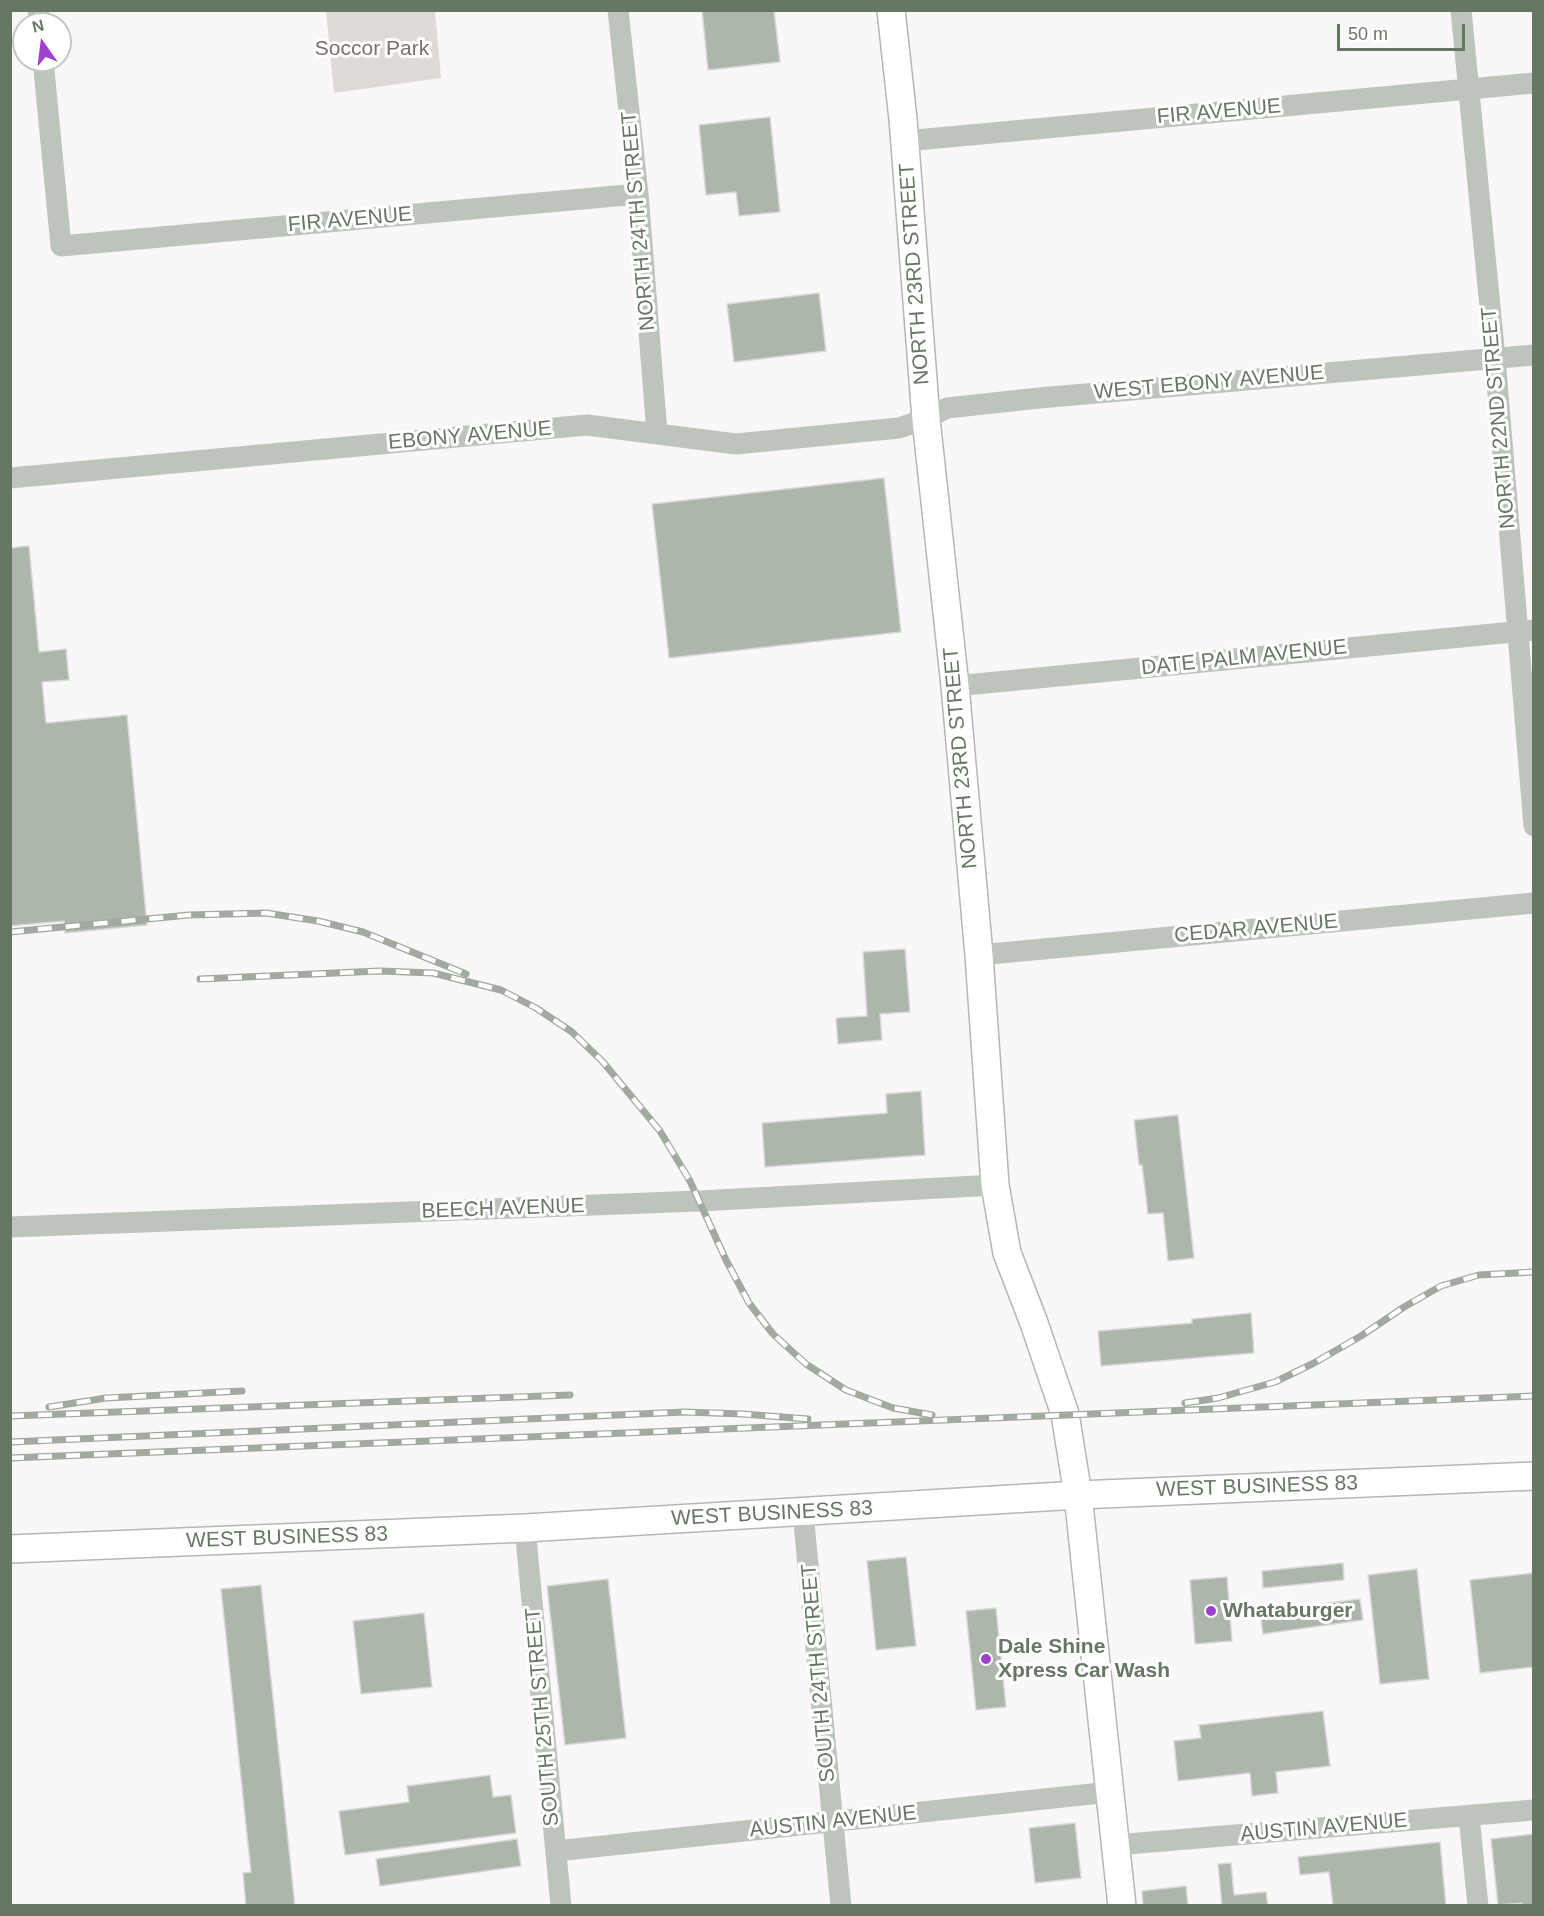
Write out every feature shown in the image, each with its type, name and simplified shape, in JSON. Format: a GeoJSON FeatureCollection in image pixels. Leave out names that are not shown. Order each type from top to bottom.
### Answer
{"type":"FeatureCollection","features":[{"type":"Feature","properties":{"kind":"main road","name":"NORTH 23RD STREET"},"geometry":{"type":"LineString","coordinates":[[891,10],[905,141],[926,419],[955,686],[979,955],[995,1185],[1007,1253],[1038,1333],[1065,1414],[1078,1495],[1122,1905]]}},
{"type":"Feature","properties":{"kind":"main road","name":"WEST BUSINESS 83"},"geometry":{"type":"LineString","coordinates":[[10,1549],[525,1528],[1078,1495],[1533,1476]]}},
{"type":"Feature","properties":{"kind":"street","name":"NORTH 24TH STREET"},"geometry":{"type":"LineString","coordinates":[[618,10],[638,194],[657,433]]}},
{"type":"Feature","properties":{"kind":"street","name":"NORTH 22ND STREET"},"geometry":{"type":"LineString","coordinates":[[1461,10],[1495,358],[1526,631],[1533,826]]}},
{"type":"Feature","properties":{"kind":"street","name":"FIR AVENUE"},"geometry":{"type":"LineString","coordinates":[[44,72],[61,246],[638,194]]}},
{"type":"Feature","properties":{"kind":"street","name":"FIR AVENUE"},"geometry":{"type":"LineString","coordinates":[[905,141],[1533,83]]}},
{"type":"Feature","properties":{"kind":"street"},"geometry":{"type":"LineString","coordinates":[[1495,358],[1533,355]]}},
{"type":"Feature","properties":{"kind":"street","name":"WEST EBONY AVENUE"},"geometry":{"type":"LineString","coordinates":[[926,419],[947,408],[1016,400],[1495,358]]}},
{"type":"Feature","properties":{"kind":"street","name":"EBONY AVENUE"},"geometry":{"type":"LineString","coordinates":[[10,478],[587,425],[736,444],[899,428],[926,419]]}},
{"type":"Feature","properties":{"kind":"street","name":"DATE PALM AVENUE"},"geometry":{"type":"LineString","coordinates":[[955,686],[1526,631]]}},
{"type":"Feature","properties":{"kind":"street","name":"CEDAR AVENUE"},"geometry":{"type":"LineString","coordinates":[[979,955],[1533,903]]}},
{"type":"Feature","properties":{"kind":"street","name":"BEECH AVENUE"},"geometry":{"type":"LineString","coordinates":[[10,1227],[700,1201],[995,1185]]}},
{"type":"Feature","properties":{"kind":"street","name":"SOUTH 24TH STREET"},"geometry":{"type":"LineString","coordinates":[[804,1513],[841,1905]]}},
{"type":"Feature","properties":{"kind":"street","name":"SOUTH 25TH STREET"},"geometry":{"type":"LineString","coordinates":[[525,1528],[561,1905]]}},
{"type":"Feature","properties":{"kind":"street","name":"AUSTIN AVENUE"},"geometry":{"type":"LineString","coordinates":[[556,1851],[1110,1792]]}},
{"type":"Feature","properties":{"kind":"street","name":"AUSTIN AVENUE"},"geometry":{"type":"LineString","coordinates":[[1115,1845],[1533,1810]]}},
{"type":"Feature","properties":{"kind":"street"},"geometry":{"type":"LineString","coordinates":[[1469,1816],[1478,1905]]}},
{"type":"Feature","properties":{"kind":"green space","name":"Soccor Park"},"geometry":{"type":"Polygon","coordinates":[[[326,11],[435,11],[441,78],[334,93],[326,11]]]}},
{"type":"Feature","properties":{"kind":"building"},"geometry":{"type":"Polygon","coordinates":[[[702,10],[774,10],[780,62],[708,70],[702,10]]]}},
{"type":"Feature","properties":{"kind":"building"},"geometry":{"type":"Polygon","coordinates":[[[770,117],[780,212],[739,216],[736,192],[706,195],[699,125],[770,117]]]}},
{"type":"Feature","properties":{"kind":"building"},"geometry":{"type":"Polygon","coordinates":[[[819,293],[826,351],[734,362],[727,304],[819,293]]]}},
{"type":"Feature","properties":{"kind":"building"},"geometry":{"type":"Polygon","coordinates":[[[884,478],[901,632],[669,658],[652,504],[884,478]]]}},
{"type":"Feature","properties":{"kind":"building"},"geometry":{"type":"Polygon","coordinates":[[[29,546],[39,652],[66,649],[69,680],[42,682],[46,723],[127,715],[147,925],[65,933],[64,921],[10,926],[10,548],[29,546]]]}},
{"type":"Feature","properties":{"kind":"building"},"geometry":{"type":"Polygon","coordinates":[[[905,949],[910,1012],[880,1014],[882,1040],[838,1044],[836,1018],[867,1016],[863,952],[905,949]]]}},
{"type":"Feature","properties":{"kind":"building"},"geometry":{"type":"Polygon","coordinates":[[[921,1091],[925,1155],[765,1167],[762,1123],[887,1113],[886,1094],[921,1091]]]}},
{"type":"Feature","properties":{"kind":"building"},"geometry":{"type":"Polygon","coordinates":[[[1178,1115],[1194,1258],[1168,1261],[1163,1213],[1148,1214],[1134,1120],[1178,1115]]]}},
{"type":"Feature","properties":{"kind":"building"},"geometry":{"type":"Polygon","coordinates":[[[1251,1313],[1254,1353],[1101,1366],[1098,1331],[1192,1323],[1192,1319],[1251,1313]]]}},
{"type":"Feature","properties":{"kind":"building"},"geometry":{"type":"Polygon","coordinates":[[[906,1557],[916,1646],[876,1650],[867,1561],[906,1557]]]}},
{"type":"Feature","properties":{"kind":"building"},"geometry":{"type":"Polygon","coordinates":[[[1343,1563],[1344,1580],[1263,1588],[1262,1571],[1343,1563]]]}},
{"type":"Feature","properties":{"kind":"building"},"geometry":{"type":"Polygon","coordinates":[[[1417,1569],[1429,1679],[1380,1684],[1368,1575],[1417,1569]]]}},
{"type":"Feature","properties":{"kind":"building"},"geometry":{"type":"Polygon","coordinates":[[[1534,1573],[1534,1667],[1480,1673],[1470,1580],[1534,1573]]]}},
{"type":"Feature","properties":{"kind":"building","name":"Whataburger"},"geometry":{"type":"Polygon","coordinates":[[[1227,1577],[1232,1641],[1195,1644],[1190,1580],[1227,1577]]]}},
{"type":"Feature","properties":{"kind":"building"},"geometry":{"type":"Polygon","coordinates":[[[608,1579],[626,1738],[565,1745],[547,1586],[608,1579]]]}},
{"type":"Feature","properties":{"kind":"building"},"geometry":{"type":"Polygon","coordinates":[[[261,1585],[295,1906],[246,1906],[243,1873],[251,1872],[221,1589],[261,1585]]]}},
{"type":"Feature","properties":{"kind":"building"},"geometry":{"type":"Polygon","coordinates":[[[1360,1599],[1363,1620],[1263,1634],[1260,1612],[1360,1599]]]}},
{"type":"Feature","properties":{"kind":"building","name":"Dale Shine Xpress Car Wash"},"geometry":{"type":"Polygon","coordinates":[[[996,1608],[1006,1707],[976,1710],[966,1611],[996,1608]]]}},
{"type":"Feature","properties":{"kind":"building"},"geometry":{"type":"Polygon","coordinates":[[[424,1613],[432,1687],[361,1694],[353,1621],[424,1613]]]}},
{"type":"Feature","properties":{"kind":"building"},"geometry":{"type":"Polygon","coordinates":[[[1323,1711],[1330,1766],[1276,1772],[1278,1793],[1252,1796],[1250,1773],[1178,1781],[1174,1741],[1201,1738],[1199,1725],[1323,1711]]]}},
{"type":"Feature","properties":{"kind":"building"},"geometry":{"type":"Polygon","coordinates":[[[490,1775],[493,1797],[511,1795],[516,1833],[345,1855],[339,1811],[409,1802],[407,1786],[490,1775]]]}},
{"type":"Feature","properties":{"kind":"building"},"geometry":{"type":"Polygon","coordinates":[[[1075,1823],[1081,1878],[1035,1883],[1029,1828],[1075,1823]]]}},
{"type":"Feature","properties":{"kind":"building"},"geometry":{"type":"Polygon","coordinates":[[[1534,1834],[1534,1906],[1522,1906],[1522,1903],[1498,1905],[1491,1839],[1534,1834]]]}},
{"type":"Feature","properties":{"kind":"building"},"geometry":{"type":"Polygon","coordinates":[[[517,1839],[521,1866],[380,1886],[376,1859],[517,1839]]]}},
{"type":"Feature","properties":{"kind":"building"},"geometry":{"type":"Polygon","coordinates":[[[1440,1842],[1446,1906],[1333,1906],[1329,1872],[1300,1875],[1298,1857],[1440,1842]]]}},
{"type":"Feature","properties":{"kind":"building"},"geometry":{"type":"Polygon","coordinates":[[[1231,1863],[1234,1895],[1266,1892],[1268,1906],[1222,1906],[1218,1864],[1231,1863]]]}},
{"type":"Feature","properties":{"kind":"building"},"geometry":{"type":"Polygon","coordinates":[[[1186,1886],[1188,1906],[1143,1906],[1142,1891],[1186,1886]]]}},
{"type":"Feature","properties":{"kind":"railway"},"geometry":{"type":"LineString","coordinates":[[10,932],[189,915],[266,913],[318,921],[363,932],[466,974]]}},
{"type":"Feature","properties":{"kind":"railway"},"geometry":{"type":"LineString","coordinates":[[200,979],[380,971],[433,973],[501,990],[536,1008],[572,1032],[603,1062],[660,1131],[690,1181],[726,1260],[749,1303],[773,1334],[806,1364],[846,1390],[893,1408],[932,1415]]}},
{"type":"Feature","properties":{"kind":"railway"},"geometry":{"type":"LineString","coordinates":[[1185,1403],[1218,1398],[1275,1382],[1361,1336],[1404,1307],[1441,1286],[1479,1275],[1534,1272]]}},
{"type":"Feature","properties":{"kind":"railway"},"geometry":{"type":"LineString","coordinates":[[49,1407],[106,1398],[242,1391]]}},
{"type":"Feature","properties":{"kind":"railway"},"geometry":{"type":"LineString","coordinates":[[10,1416],[570,1395]]}},
{"type":"Feature","properties":{"kind":"railway"},"geometry":{"type":"LineString","coordinates":[[10,1458],[1534,1396]]}},
{"type":"Feature","properties":{"kind":"railway"},"geometry":{"type":"LineString","coordinates":[[10,1442],[684,1412],[808,1419]]}},
{"type":"Feature","properties":{"kind":"place","name":"Whataburger"},"geometry":{"type":"Point","coordinates":[1211,1611]}},
{"type":"Feature","properties":{"kind":"place","name":"Dale Shine Xpress Car Wash"},"geometry":{"type":"Point","coordinates":[986,1659]}}]}
